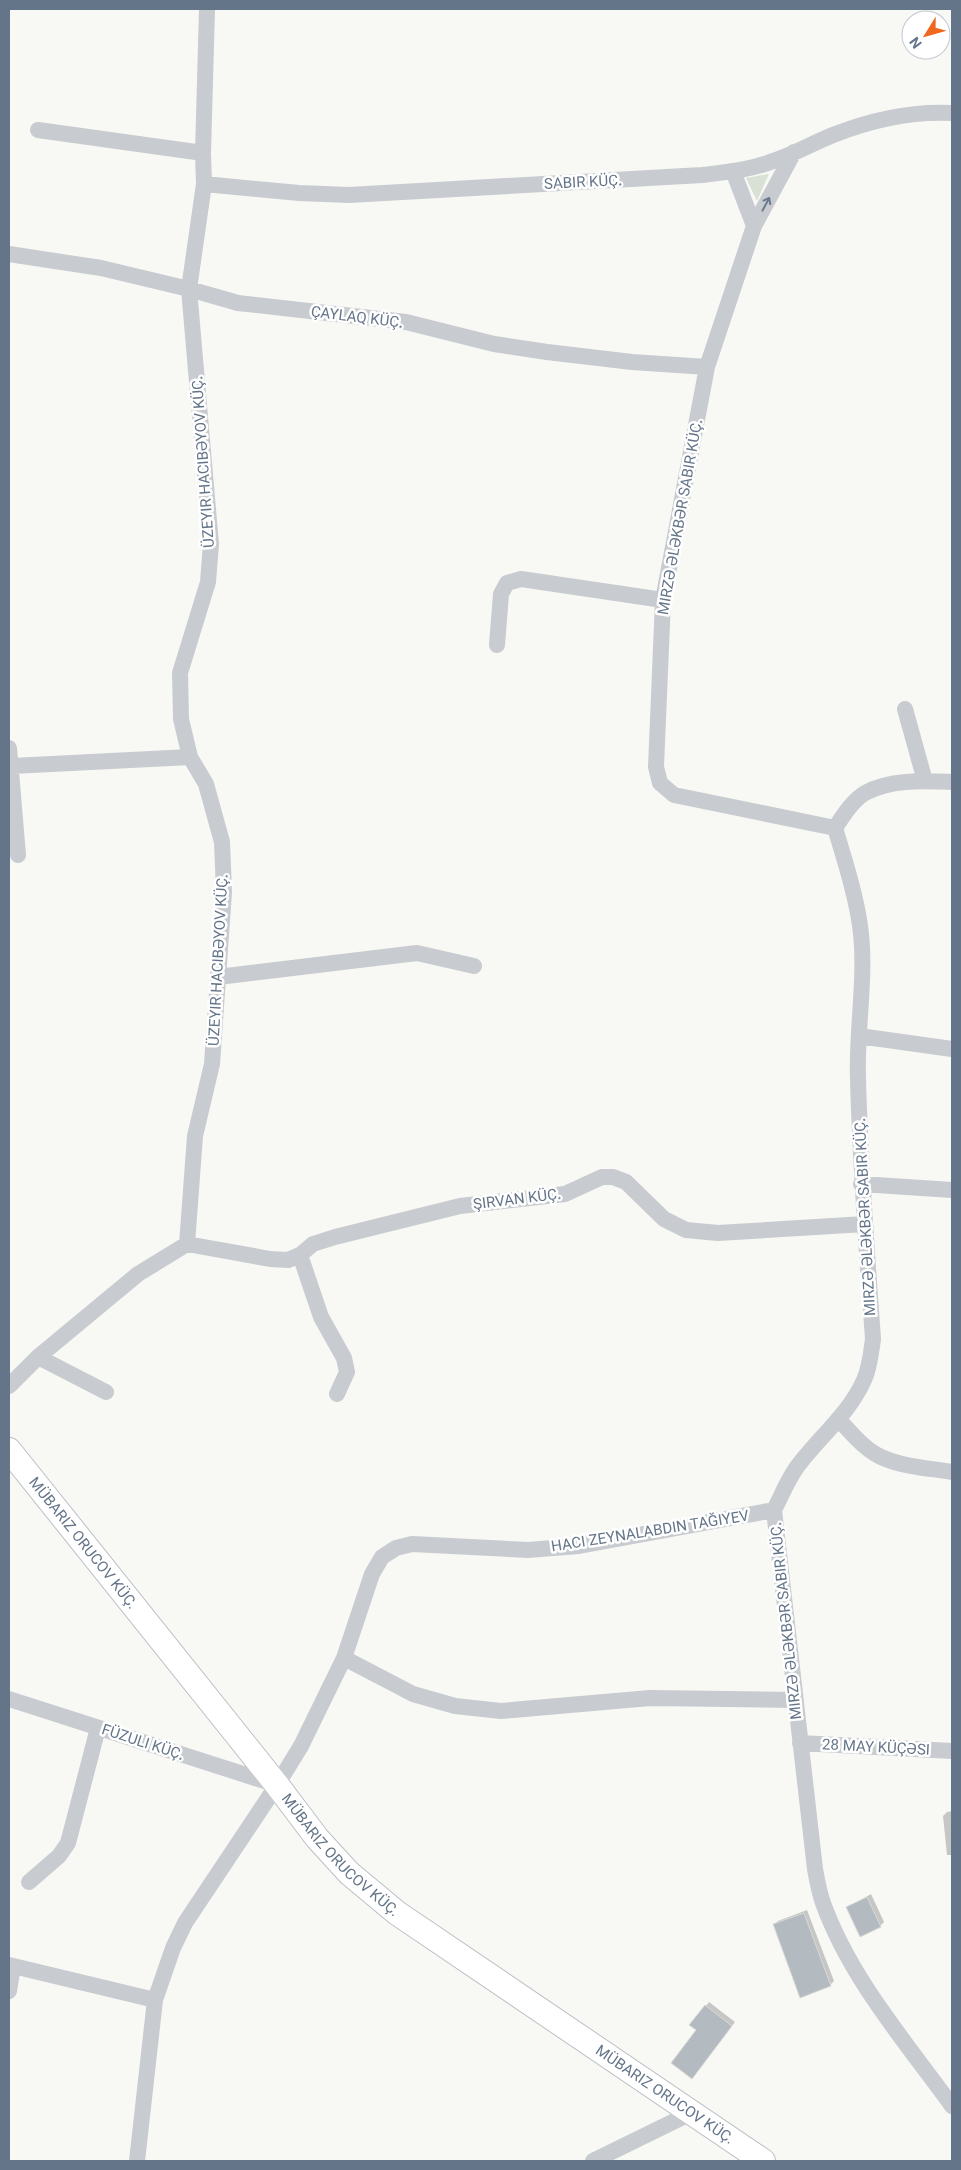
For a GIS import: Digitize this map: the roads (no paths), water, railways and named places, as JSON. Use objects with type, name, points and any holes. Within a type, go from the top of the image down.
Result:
[{"type":"street","points":[[9,1386],[38,1357],[138,1274],[187,1244],[195,1136],[212,1064],[224,892],[222,842],[206,784],[190,757],[181,719],[180,673],[208,582],[211,544],[189,289],[204,184],[203,153],[207,9]]},
{"type":"street","name":"SABIR KÜÇ.","points":[[204,184],[299,193],[349,195],[682,176],[733,171],[773,161],[832,135],[898,116],[934,112],[952,113]]},
{"type":"street","points":[[38,130],[203,153]]},
{"type":"street","name":"MIRZƏ ƏLƏKBƏR SABIR KÜÇ.","points":[[794,152],[754,226],[707,368],[663,600],[656,767],[660,783],[674,795],[835,828],[851,882],[859,920],[861,969],[858,1075],[861,1184],[873,1339],[870,1364],[864,1381],[838,1419],[798,1464],[774,1510],[814,1869],[822,1902],[838,1939],[858,1976],[952,2106]]},
{"type":"street","points":[[733,171],[754,226]]},
{"type":"street","name":"ÇAYLAQ KÜÇ.","points":[[9,254],[101,268],[238,303],[406,322],[494,344],[632,362],[707,368]]},
{"type":"street","points":[[497,645],[501,594],[507,583],[521,579],[663,600]]},
{"type":"street","points":[[905,710],[925,781]]},
{"type":"street","points":[[9,748],[18,855]]},
{"type":"street","points":[[12,766],[190,757]]},
{"type":"street","points":[[835,828],[849,807],[864,794],[887,785],[925,781],[952,782]]},
{"type":"street","points":[[218,977],[417,953],[474,966]]},
{"type":"street","points":[[859,1036],[952,1049]]},
{"type":"street","name":"ŞIRVAN KÜÇ.","points":[[187,1244],[270,1259],[288,1260],[300,1255],[313,1244],[335,1237],[460,1206],[564,1194],[602,1177],[613,1177],[626,1182],[664,1219],[686,1230],[718,1233],[865,1224]]},
{"type":"street","points":[[861,1184],[952,1190]]},
{"type":"street","points":[[300,1255],[321,1317],[344,1358],[347,1372],[337,1394]]},
{"type":"street","points":[[38,1357],[106,1392]]},
{"type":"street","points":[[838,1419],[864,1445],[879,1456],[902,1464],[952,1472]]},
{"type":"street","name":"MÜBARIZ ORUCOV KÜÇ.","points":[[9,1450],[277,1785],[317,1838],[349,1873],[397,1913],[763,2161]]},
{"type":"street","points":[[137,2161],[155,2000],[173,1948],[185,1923],[301,1746],[344,1658],[372,1574],[382,1557],[396,1548],[412,1544],[528,1550],[579,1546],[774,1510]]},
{"type":"street","points":[[344,1658],[413,1694],[455,1706],[500,1711],[650,1698],[795,1700]]},
{"type":"street","name":"FÜZULI KÜÇ.","points":[[9,1699],[277,1785]]},
{"type":"street","points":[[29,1882],[59,1856],[68,1843],[98,1728]]},
{"type":"street","name":"28 MAY KÜÇƏSI","points":[[800,1743],[952,1751]]},
{"type":"street","points":[[9,1991],[11,1966],[155,2000]]},
{"type":"street","points":[[594,2161],[690,2112]]}]
